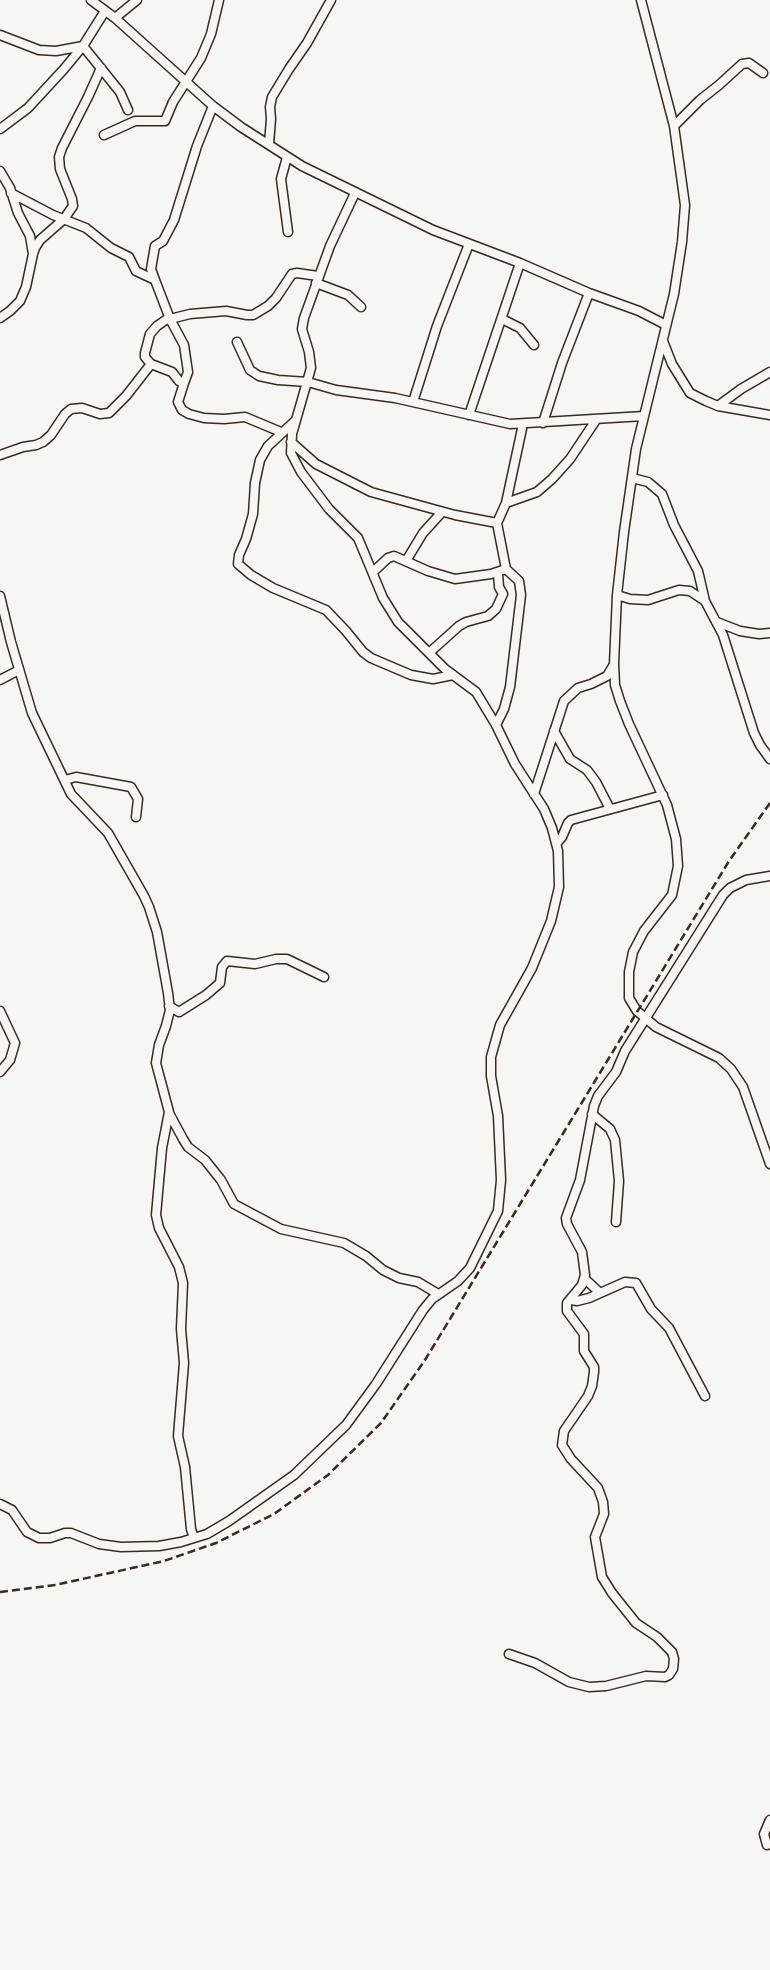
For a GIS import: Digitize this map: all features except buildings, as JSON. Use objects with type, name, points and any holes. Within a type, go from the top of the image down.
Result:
[{"type":"street","points":[[91,0],[106,11],[213,106],[287,157],[355,193],[424,226],[520,263],[589,294],[639,311],[666,325]]},
{"type":"street","points":[[114,18],[137,0]]},
{"type":"street","points":[[104,135],[135,121],[165,121],[173,102],[198,65],[211,34],[219,0]]},
{"type":"street","points":[[269,144],[272,97],[288,69],[307,43],[330,0]]},
{"type":"street","points":[[641,0],[674,126],[685,206],[680,262],[644,416],[632,478],[617,596],[614,664],[615,685],[622,706],[663,795],[676,839],[678,866],[676,884],[672,895],[638,941],[633,952],[628,972],[629,998],[637,1012],[645,1019],[664,1032],[719,1058],[731,1069],[743,1087],[770,1164]]},
{"type":"street","points":[[0,130],[34,102],[83,46],[106,11]]},
{"type":"street","points":[[0,35],[39,50],[56,51],[83,46]]},
{"type":"street","points":[[83,46],[120,92],[128,110]]},
{"type":"street","points":[[674,126],[700,100],[742,64],[749,63],[763,72]]},
{"type":"street","points":[[0,318],[20,301],[26,287],[33,254],[40,240],[64,219],[73,204],[60,169],[59,157],[101,68]]},
{"type":"street","points":[[213,106],[174,220],[164,239],[155,246],[151,269],[160,287],[163,303],[186,350],[188,372],[178,402],[180,408],[188,414],[220,420],[245,417],[282,432]]},
{"type":"street","points":[[287,157],[281,179],[288,232]]},
{"type":"street","points":[[0,171],[30,236],[33,254]]},
{"type":"street","points":[[11,193],[53,215],[86,228],[111,248],[129,257],[136,271],[155,280]]},
{"type":"street","points":[[0,1504],[12,1510],[27,1532],[39,1538],[50,1538],[71,1533],[108,1546],[131,1548],[159,1546],[194,1538],[229,1521],[276,1489],[309,1462],[346,1425],[376,1384],[422,1310],[438,1294],[458,1281],[470,1268],[498,1211],[501,1180],[498,1116],[491,1076],[491,1056],[503,1020],[532,968],[551,921],[559,887],[556,843],[544,809],[515,764],[496,725],[476,692],[453,675],[398,622],[383,598],[358,538],[334,515],[301,472],[292,453],[291,442],[295,421],[308,382],[311,361],[302,329],[306,308],[355,193]]},
{"type":"street","points":[[413,402],[437,326],[469,244]]},
{"type":"street","points":[[469,416],[520,263]]},
{"type":"street","points":[[184,383],[179,381],[172,372],[151,364],[145,357],[147,339],[157,326],[170,318],[226,311],[247,316],[259,312],[276,298],[292,274],[302,273],[348,296],[361,307]]},
{"type":"street","points":[[543,423],[562,363],[589,294]]},
{"type":"street","points":[[502,319],[520,328],[534,345]]},
{"type":"street","points":[[663,341],[672,364],[690,393],[718,406],[770,415]]},
{"type":"street","points":[[238,342],[250,370],[256,375],[278,380],[308,382],[327,388],[413,402],[510,424],[644,416]]},
{"type":"street","points":[[0,455],[43,442],[51,435],[65,414],[71,409],[82,408],[104,415],[109,413],[126,396],[151,364]]},
{"type":"street","points":[[718,406],[741,388],[770,372]]},
{"type":"street","points":[[506,503],[537,492],[552,479],[570,459],[596,420]]},
{"type":"street","points":[[295,421],[268,446],[260,460],[255,483],[252,519],[239,555],[238,564],[251,575],[273,588],[326,610],[363,652],[371,658],[411,675],[433,679],[453,675]]},
{"type":"street","points":[[496,725],[509,693],[521,608],[521,584],[506,569],[496,523],[506,503],[523,424]]},
{"type":"street","points":[[291,442],[316,464],[358,487],[442,512],[496,523]]},
{"type":"street","points":[[632,478],[648,482],[662,494],[674,525],[698,571],[705,601],[717,622],[754,734],[770,759]]},
{"type":"street","points":[[406,561],[422,533],[442,512]]},
{"type":"street","points":[[373,572],[388,558],[394,556],[428,571],[455,579],[498,573],[506,569]]},
{"type":"street","points":[[430,652],[459,626],[488,616],[496,610],[503,594],[499,587],[498,573]]},
{"type":"street","points":[[617,596],[648,600],[679,590],[690,591],[705,601]]},
{"type":"street","points":[[0,596],[32,713],[64,780],[75,799],[108,833],[149,907],[157,932],[170,1006],[169,1017],[159,1045],[156,1063],[169,1112],[188,1147],[205,1160],[221,1180],[234,1204],[281,1229],[344,1243],[366,1256],[383,1270],[399,1278],[418,1282],[438,1294]]},
{"type":"street","points":[[717,622],[740,631],[759,634],[770,633]]},
{"type":"street","points":[[534,794],[564,701],[573,691],[607,676],[614,664]]},
{"type":"street","points":[[0,680],[19,670]]},
{"type":"street","points":[[554,731],[570,758],[587,770],[596,782],[610,809]]},
{"type":"street","points":[[64,780],[76,778],[122,784],[131,787],[138,799],[136,817]]},
{"type":"street","points":[[556,843],[571,820],[663,795]]},
{"type":"street","points":[[509,1654],[535,1663],[569,1682],[589,1687],[606,1686],[646,1676],[665,1677],[671,1672],[674,1662],[672,1652],[657,1637],[636,1623],[602,1577],[595,1537],[604,1514],[603,1502],[598,1488],[566,1453],[562,1445],[564,1431],[588,1396],[594,1372],[594,1367],[584,1351],[584,1334],[567,1311],[567,1303],[584,1279],[585,1270],[582,1252],[567,1224],[566,1218],[580,1180],[592,1114],[598,1096],[613,1078],[625,1051],[726,891],[746,880],[770,876]]},
{"type":"street","points":[[170,1006],[180,1012],[220,984],[222,967],[227,961],[255,964],[287,958],[324,977]]},
{"type":"street","points":[[0,1011],[15,1042],[15,1049],[10,1060],[0,1072]]},
{"type":"street","points":[[169,1112],[163,1137],[156,1215],[159,1228],[179,1267],[183,1282],[180,1329],[184,1363],[178,1436],[185,1467],[191,1529],[194,1538]]},
{"type":"street","points":[[592,1114],[610,1129],[615,1140],[619,1181],[616,1222]]},
{"type":"street","points":[[584,1279],[600,1293]]},
{"type":"street","points":[[570,1300],[583,1300],[625,1282],[636,1283],[651,1309],[669,1328],[705,1396]]},
{"type":"street","points":[[767,1845],[764,1830],[770,1820]]},
{"type":"railway","points":[[0,1592],[55,1585],[164,1561],[216,1543],[274,1514],[328,1475],[381,1423],[425,1360],[729,861],[770,803]]}]
